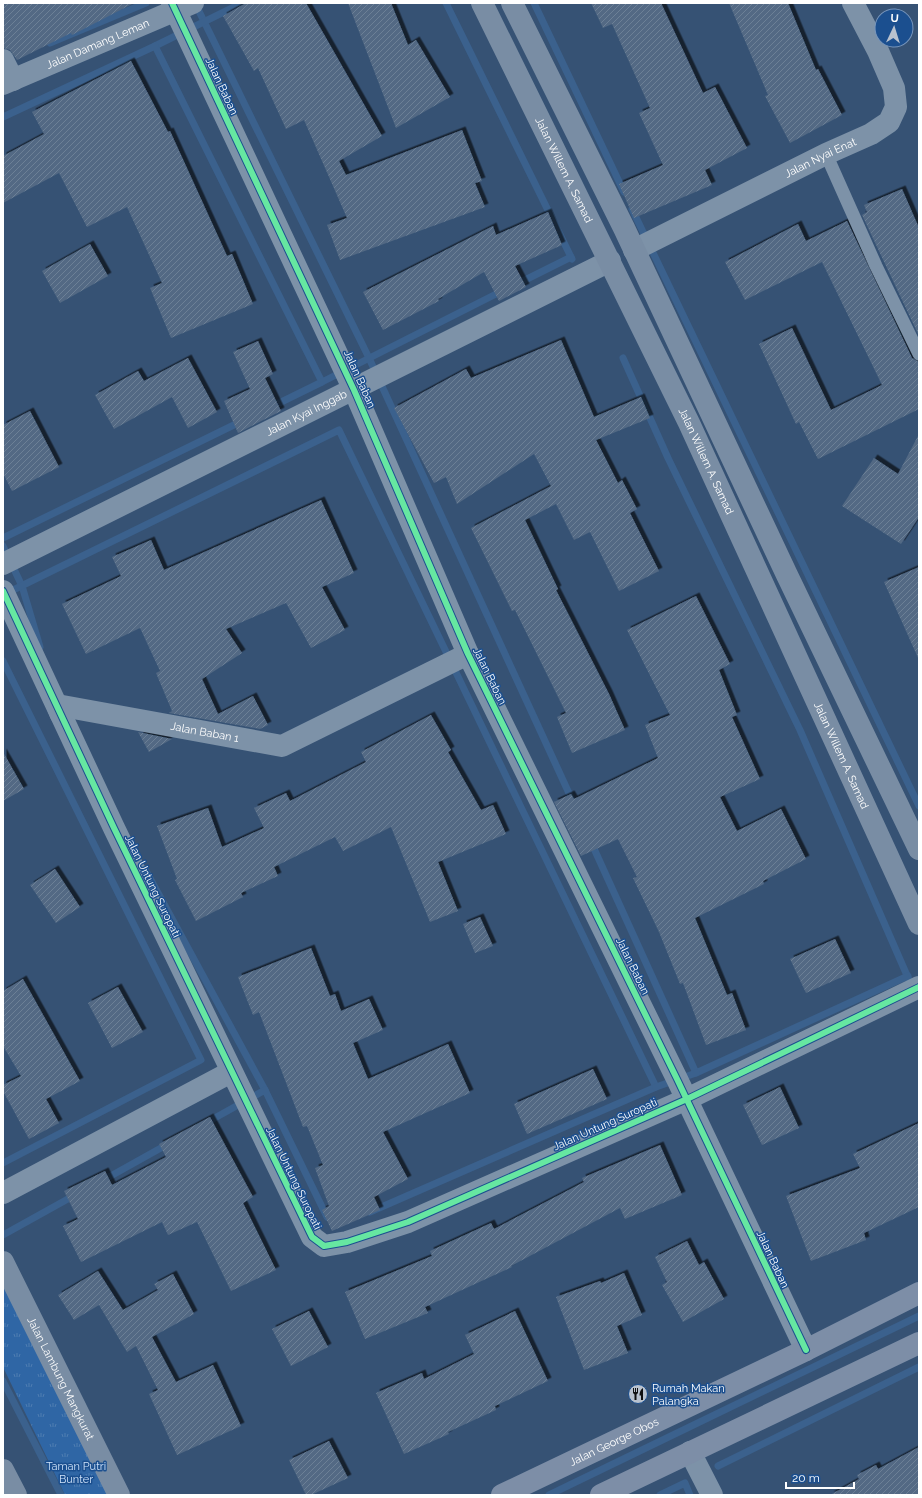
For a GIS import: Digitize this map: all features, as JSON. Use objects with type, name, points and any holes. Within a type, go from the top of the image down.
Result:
[{"type":"main road","name":"Jalan Willem A. Samad","points":[[482,3],[689,423],[796,660],[919,924]]},
{"type":"main road","points":[[512,3],[634,250],[822,649],[919,849]]},
{"type":"main road","points":[[796,660],[822,649]]},
{"type":"main road","name":"Jalan Lambung Mangkurat","points":[[3,1262],[119,1495]]},
{"type":"main road","name":"Jalan George Obos","points":[[502,1495],[806,1350],[919,1293]]},
{"type":"main road","points":[[601,1495],[919,1343]]},
{"type":"main road","points":[[3,1470],[16,1495]]},
{"type":"street","name":"Jalan Nyai Enat","points":[[634,250],[826,154],[872,134],[889,122],[896,107],[894,88],[878,51],[853,3]]},
{"type":"street","name":"Jalan Damang Leman","points":[[8,82],[180,6]]},
{"type":"street","name":"Jalan Baban","points":[[180,6],[354,390],[468,654],[686,1099],[806,1350]]},
{"type":"street","points":[[3,60],[8,82]]},
{"type":"street","name":"Jalan Kyai Inggab","points":[[3,564],[610,261]]},
{"type":"street","points":[[3,591],[57,705]]},
{"type":"street","name":"Jalan Baban 1","points":[[57,705],[282,746],[468,654]]},
{"type":"street","name":"Jalan Untung Suropati","points":[[57,705],[114,828],[312,1237],[324,1246],[347,1242],[408,1222],[686,1099],[919,987]]},
{"type":"street","points":[[3,1193],[231,1072]]},
{"type":"street","points":[[690,1452],[712,1495]]},
{"type":"lane","points":[[826,154],[876,266],[919,354]]},
{"type":"green space","name":"Taman Putri Bunter","points":[[3,1277],[109,1495],[65,1495],[3,1367]]},
{"type":"building","points":[[3,3],[134,3],[72,35],[71,33],[17,60],[10,50],[3,48]]},
{"type":"building","points":[[246,3],[306,3],[382,136],[339,161],[346,175],[462,130],[482,181],[475,183],[485,207],[340,260],[327,225],[347,218],[304,120],[286,129],[258,68],[254,71],[223,16]]},
{"type":"building","points":[[348,3],[391,3],[408,45],[416,40],[450,97],[396,128]]},
{"type":"building","points":[[591,3],[661,3],[703,93],[715,87],[747,148],[705,170],[712,185],[634,218],[619,184],[663,165],[639,113],[650,108],[612,24],[603,28]]},
{"type":"building","points":[[729,3],[788,3],[816,70],[818,69],[842,115],[790,143],[765,96],[768,95]]},
{"type":"building","points":[[131,61],[168,132],[170,131],[227,256],[232,254],[253,304],[171,338],[150,288],[162,283],[127,207],[87,227],[59,173],[3,203],[3,156],[44,134],[32,112]]},
{"type":"building","points":[[902,189],[919,228],[919,336],[862,215],[867,212],[864,205]]},
{"type":"building","points":[[548,212],[562,245],[515,266],[526,287],[499,301],[484,272],[438,299],[439,301],[383,330],[363,292],[493,226],[496,235]]},
{"type":"building","points":[[847,221],[912,358],[919,362],[919,409],[818,459],[799,422],[796,424],[759,344],[792,328],[831,410],[882,385],[822,262],[745,300],[725,262],[798,224],[806,241]]},
{"type":"building","points":[[90,244],[108,276],[60,303],[42,271]]},
{"type":"building","points":[[561,340],[594,417],[641,397],[650,418],[596,440],[618,483],[622,480],[637,509],[630,513],[659,571],[619,591],[590,532],[574,540],[556,504],[525,520],[558,589],[556,590],[609,694],[625,730],[572,753],[557,717],[566,713],[515,610],[512,611],[471,528],[551,486],[534,454],[457,504],[446,477],[434,483],[394,408],[466,369],[471,378]]},
{"type":"building","points":[[258,341],[273,374],[265,378],[281,411],[238,433],[224,401],[250,389],[233,352]]},
{"type":"building","points":[[188,358],[217,412],[188,428],[172,397],[114,429],[95,395],[138,371],[144,381]]},
{"type":"building","points":[[30,411],[59,467],[12,491],[3,473],[3,425]]},
{"type":"building","points":[[919,434],[919,517],[901,544],[842,506],[874,458],[898,474]]},
{"type":"building","points":[[321,500],[354,573],[322,587],[345,630],[311,648],[286,603],[226,629],[242,653],[202,679],[218,714],[253,696],[268,725],[260,729],[169,713],[172,711],[156,673],[160,671],[140,628],[86,654],[62,604],[121,576],[112,557],[151,540],[164,570]]},
{"type":"building","points":[[919,567],[919,660],[884,582]]},
{"type":"building","points":[[696,596],[730,664],[719,670],[737,715],[732,717],[760,779],[720,797],[737,831],[781,809],[806,859],[763,881],[764,884],[695,918],[727,995],[732,993],[746,1030],[706,1045],[683,983],[680,984],[659,932],[633,878],[637,877],[618,839],[581,856],[554,802],[571,794],[574,799],[658,758],[645,725],[670,715],[627,630]]},
{"type":"building","points":[[431,715],[451,750],[448,752],[481,810],[493,805],[506,834],[438,862],[458,911],[430,922],[391,827],[343,851],[335,837],[274,867],[278,876],[241,893],[243,897],[196,921],[175,880],[177,879],[157,826],[208,808],[222,847],[264,828],[254,808],[286,793],[290,801],[366,762],[361,752]]},
{"type":"building","points":[[138,732],[172,739],[149,752]]},
{"type":"building","points":[[3,752],[24,789],[3,801]]},
{"type":"building","points":[[55,869],[80,907],[56,923],[30,885]]},
{"type":"building","points":[[480,917],[493,946],[475,953],[463,924]]},
{"type":"building","points":[[835,939],[851,973],[806,993],[790,959]]},
{"type":"building","points":[[311,948],[330,996],[335,994],[341,1011],[369,999],[383,1030],[353,1043],[368,1079],[448,1044],[470,1093],[383,1132],[408,1179],[374,1197],[380,1210],[332,1231],[322,1210],[329,1206],[315,1168],[323,1165],[307,1126],[303,1127],[259,1012],[253,1015],[238,977]]},
{"type":"building","points":[[23,979],[80,1081],[46,1099],[59,1123],[29,1139],[3,1091],[3,1085],[21,1076],[3,1046],[3,991]]},
{"type":"building","points":[[118,987],[143,1032],[112,1048],[88,1003]]},
{"type":"building","points":[[593,1069],[607,1099],[527,1134],[514,1104]]},
{"type":"building","points":[[780,1087],[799,1128],[762,1145],[743,1105]]},
{"type":"building","points":[[210,1117],[253,1197],[243,1203],[276,1270],[231,1291],[197,1222],[168,1235],[162,1222],[81,1262],[63,1226],[78,1219],[64,1191],[105,1171],[112,1185],[166,1157],[159,1144]]},
{"type":"building","points":[[919,1123],[919,1207],[864,1233],[866,1240],[811,1261],[786,1196],[860,1168],[853,1154]]},
{"type":"building","points":[[660,1145],[682,1195],[625,1219],[620,1208],[511,1266],[512,1267],[425,1307],[428,1313],[365,1339],[345,1292],[432,1256],[430,1251],[491,1223],[494,1229],[584,1182],[582,1178]]},
{"type":"building","points":[[687,1241],[699,1265],[704,1262],[724,1299],[683,1322],[662,1285],[667,1282],[655,1257]]},
{"type":"building","points":[[98,1271],[123,1310],[158,1290],[154,1284],[173,1274],[194,1314],[152,1337],[176,1382],[213,1365],[241,1426],[177,1455],[149,1394],[158,1390],[136,1346],[127,1352],[99,1305],[74,1320],[58,1295]]},
{"type":"building","points":[[624,1273],[642,1315],[617,1326],[628,1353],[584,1370],[556,1297],[600,1281],[601,1283]]},
{"type":"building","points":[[309,1311],[328,1347],[291,1366],[272,1329]]},
{"type":"building","points":[[515,1311],[548,1381],[495,1406],[496,1410],[448,1432],[449,1434],[404,1454],[376,1393],[422,1373],[424,1379],[474,1354],[465,1335]]},
{"type":"building","points":[[329,1441],[348,1478],[311,1495],[306,1495],[289,1460]]},
{"type":"building","points":[[919,1447],[919,1495],[830,1495],[859,1479],[857,1475],[876,1465],[878,1469]]},
{"type":"waterway","points":[[50,43],[146,3]]},
{"type":"waterway","points":[[195,3],[369,358],[573,802]]},
{"type":"waterway","points":[[155,46],[242,3]]},
{"type":"waterway","points":[[446,3],[572,259]]},
{"type":"waterway","points":[[534,3],[624,192]]},
{"type":"waterway","points":[[3,117],[155,46],[322,382],[269,408]]},
{"type":"waterway","points":[[632,209],[919,806]]},
{"type":"waterway","points":[[515,285],[571,257]]},
{"type":"waterway","points":[[322,382],[504,290]]},
{"type":"waterway","points":[[623,358],[668,458],[800,730],[909,980]]},
{"type":"waterway","points":[[3,538],[242,421]]},
{"type":"waterway","points":[[7,593],[339,430],[656,1087],[370,1212]]},
{"type":"waterway","points":[[3,546],[22,586],[40,647]]},
{"type":"waterway","points":[[3,661],[201,1060],[3,1163]]},
{"type":"waterway","points":[[591,842],[696,1073],[908,976]]},
{"type":"waterway","points":[[145,869],[265,1090]]},
{"type":"waterway","points":[[656,1087],[696,1073]]},
{"type":"waterway","points":[[204,1124],[265,1090],[327,1217]]},
{"type":"waterway","points":[[100,1182],[168,1144]]},
{"type":"waterway","points":[[3,1235],[75,1195]]},
{"type":"waterway","points":[[549,1495],[919,1316]]},
{"type":"waterway","points":[[718,1466],[919,1367]]},
{"type":"waterway","points":[[3,1381],[61,1495]]},
{"type":"waterway","points":[[660,1495],[685,1483],[690,1495]]},
{"type":"cycle path","points":[[172,3],[354,390],[468,654],[677,1079],[806,1350]]},
{"type":"cycle path","points":[[3,591],[114,828],[312,1237],[324,1246],[347,1242],[408,1222],[687,1099],[919,987]]},
{"type":"place","name":"Rumah Makan Palangka","points":[[638,1394]]}]
